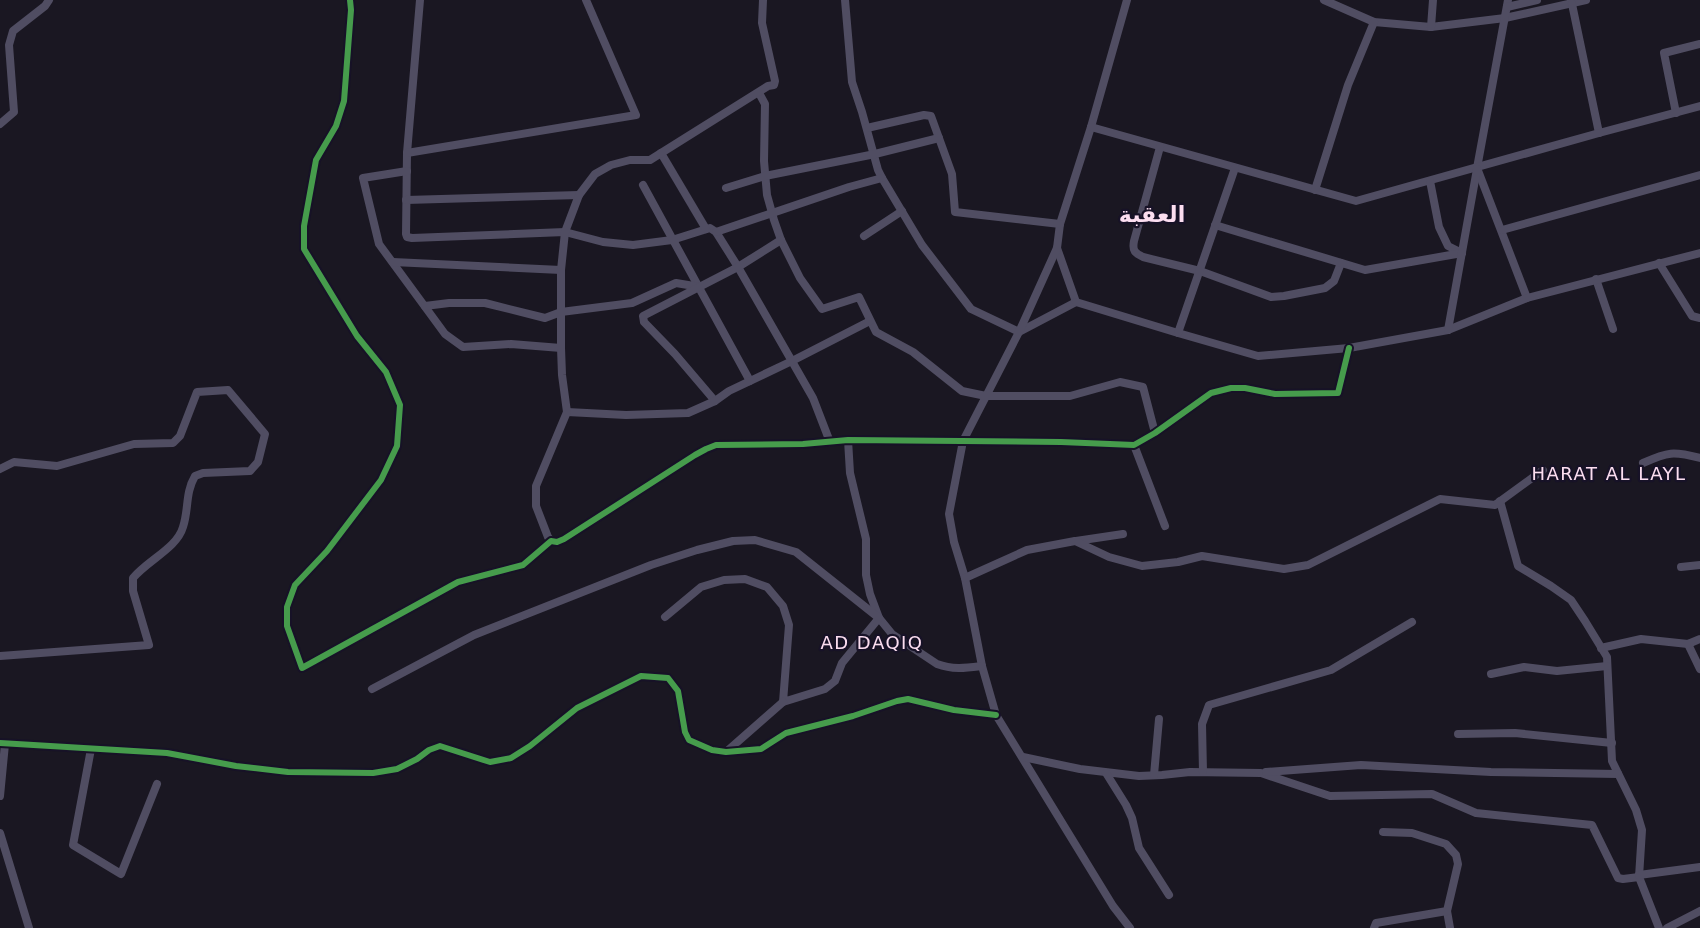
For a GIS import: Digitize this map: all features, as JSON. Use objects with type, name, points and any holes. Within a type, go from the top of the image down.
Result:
[{"type":"street","points":[[0,124],[14,112],[9,45],[13,31],[45,6],[49,0]]},
{"type":"street","points":[[350,0],[344,100],[336,126],[316,160],[304,226],[304,249],[357,336],[386,372],[400,405],[397,446],[381,480],[327,551],[295,585],[287,607],[287,626],[302,668],[458,582],[523,566],[551,541]]},
{"type":"street","points":[[420,0],[407,153],[407,237],[565,232],[603,242],[633,245],[672,240],[710,228],[716,232],[738,267],[813,398],[830,442]]},
{"type":"street","points":[[407,153],[636,115],[586,0]]},
{"type":"street","points":[[763,0],[762,23],[774,85],[768,86],[650,160],[630,160],[601,170],[595,174],[579,195],[565,232],[561,270],[562,375],[567,412],[536,486],[536,506],[551,541],[557,542],[564,539],[706,448],[716,445],[803,444],[848,440],[1134,445],[1155,433],[1211,393],[1231,388],[1245,388],[1275,394],[1338,393],[1349,348]]},
{"type":"street","points":[[845,0],[852,82],[882,178],[922,245],[971,309],[1019,332]]},
{"type":"street","points":[[1127,0],[1091,127],[1060,224],[1057,248],[1019,332],[963,441],[949,513],[954,542],[965,578],[982,666],[996,715],[1113,906],[1130,928]]},
{"type":"street","points":[[1324,0],[1374,22],[1431,27],[1505,18],[1586,0]]},
{"type":"street","points":[[1431,27],[1433,0]]},
{"type":"street","points":[[1448,330],[1508,4],[1537,0]]},
{"type":"street","points":[[1572,4],[1599,133]]},
{"type":"street","points":[[1315,190],[1348,85],[1374,22]]},
{"type":"street","points":[[1676,113],[1664,53],[1700,44]]},
{"type":"street","points":[[759,93],[765,104],[763,139],[765,176],[772,214],[781,240],[800,278],[822,309],[859,297],[876,332],[913,352],[962,391],[986,396],[1070,396],[1120,382],[1143,387],[1155,433]]},
{"type":"street","points":[[1091,127],[1356,201],[1700,106]]},
{"type":"street","points":[[867,128],[924,115],[931,117],[952,174],[956,212],[1060,224]]},
{"type":"street","points":[[726,188],[765,176],[939,138]]},
{"type":"street","points":[[1160,147],[1133,247],[1135,253],[1200,271],[1271,297],[1325,288],[1334,281],[1341,263]]},
{"type":"street","points":[[661,153],[706,229]]},
{"type":"street","points":[[1178,333],[1235,168]]},
{"type":"street","points":[[1477,168],[1527,298]]},
{"type":"street","points":[[407,171],[363,178],[379,244],[445,334],[464,347],[511,344],[561,348]]},
{"type":"street","points":[[1502,230],[1700,175]]},
{"type":"street","points":[[716,232],[882,178]]},
{"type":"street","points":[[1430,181],[1439,228],[1448,246],[1462,253]]},
{"type":"street","points":[[643,185],[750,381]]},
{"type":"street","points":[[406,200],[579,195]]},
{"type":"street","points":[[864,236],[902,211]]},
{"type":"street","points":[[1215,225],[1365,270],[1462,253]]},
{"type":"street","points":[[715,401],[644,322],[643,316],[738,267],[781,240]]},
{"type":"street","points":[[1057,248],[1076,302]]},
{"type":"street","points":[[1019,332],[1076,302],[1258,356],[1349,348],[1448,330],[1527,298],[1700,253]]},
{"type":"street","points":[[393,262],[561,270]]},
{"type":"street","points":[[1659,263],[1692,316],[1700,318]]},
{"type":"street","points":[[1596,279],[1612,329]]},
{"type":"street","points":[[425,306],[484,303],[544,318],[561,312],[632,303],[676,283],[700,287]]},
{"type":"street","points":[[567,412],[626,415],[688,413],[870,321]]},
{"type":"street","points":[[0,469],[14,462],[57,466],[134,444],[172,443],[180,436],[197,392],[228,390],[265,434],[258,462],[250,471],[203,473],[195,476],[189,486],[183,527],[174,544],[142,567],[133,578],[133,591],[149,645],[0,656]]},
{"type":"street","points":[[848,440],[850,473],[866,539],[866,575],[879,618]]},
{"type":"street","points":[[1134,445],[1165,526]]},
{"type":"street","points":[[1642,463],[1665,454],[1683,454],[1700,458]]},
{"type":"street","points":[[1075,541],[1109,557],[1142,567],[1202,556],[1284,569],[1308,565],[1440,499],[1495,505],[1543,470]]},
{"type":"street","points":[[1500,501],[1518,567],[1571,600],[1606,657],[1612,761],[1636,810],[1642,830],[1639,876],[1659,928]]},
{"type":"street","points":[[965,578],[1027,550],[1123,534]]},
{"type":"street","points":[[372,689],[474,634],[697,550],[733,541],[755,540],[796,552],[879,618],[892,634],[937,664],[963,669],[982,666]]},
{"type":"street","points":[[1681,567],[1700,565]]},
{"type":"street","points":[[665,617],[701,586],[724,580],[745,579],[767,587],[783,606],[789,625],[783,702]]},
{"type":"street","points":[[726,752],[783,702],[825,689],[835,681],[842,663],[879,618]]},
{"type":"street","points":[[1203,772],[1202,724],[1209,705],[1331,670],[1412,622]]},
{"type":"street","points":[[1601,648],[1641,639],[1688,644],[1700,639]]},
{"type":"street","points":[[1688,644],[1700,669]]},
{"type":"street","points":[[1491,674],[1524,667],[1557,671],[1607,666]]},
{"type":"street","points":[[0,796],[2,743],[167,753],[236,766],[288,772],[373,773],[397,769],[440,746],[490,762],[511,758],[578,708],[640,676],[668,678],[678,691],[685,732],[690,740],[712,750],[726,752],[761,750],[786,733],[908,699],[954,710],[996,715]]},
{"type":"street","points":[[1154,775],[1159,719]]},
{"type":"street","points":[[1458,734],[1515,733],[1612,743]]},
{"type":"street","points":[[91,749],[73,845],[121,874],[157,784]]},
{"type":"street","points":[[1023,757],[1106,773],[1138,776],[1203,772],[1261,772],[1361,765],[1491,772],[1618,774]]},
{"type":"street","points":[[1261,772],[1330,796],[1432,794],[1476,813],[1592,825],[1618,878],[1700,867]]},
{"type":"street","points":[[1106,773],[1132,818],[1139,848],[1169,895]]},
{"type":"street","points":[[1383,832],[1412,833],[1446,844],[1456,855],[1458,864],[1447,910],[1450,928]]},
{"type":"street","points":[[0,833],[29,928]]},
{"type":"street","points":[[1374,928],[1376,923],[1447,910]]},
{"type":"street","points":[[1667,928],[1700,911]]},
{"type":"cycle path","points":[[350,0],[344,101],[336,126],[316,160],[304,226],[304,249],[357,336],[386,372],[400,405],[397,446],[381,480],[327,551],[295,585],[287,607],[287,626],[302,668],[458,582],[523,565],[551,541],[557,542],[564,539],[695,455],[716,445],[803,444],[848,440],[1134,445],[1155,433],[1211,393],[1231,388],[1245,388],[1275,394],[1338,393],[1349,348]]},
{"type":"cycle path","points":[[0,743],[167,753],[236,766],[288,772],[373,773],[397,769],[440,746],[490,762],[511,758],[530,746],[577,708],[641,676],[668,678],[678,691],[685,732],[689,740],[712,750],[726,752],[761,749],[786,733],[908,699],[954,710],[996,715]]},
{"type":"district","name":"العقبة","points":[[1152,214]]},
{"type":"district","name":"HARAT AL LAYL","points":[[1609,473]]},
{"type":"district","name":"AD DAQIQ","points":[[872,642]]}]
